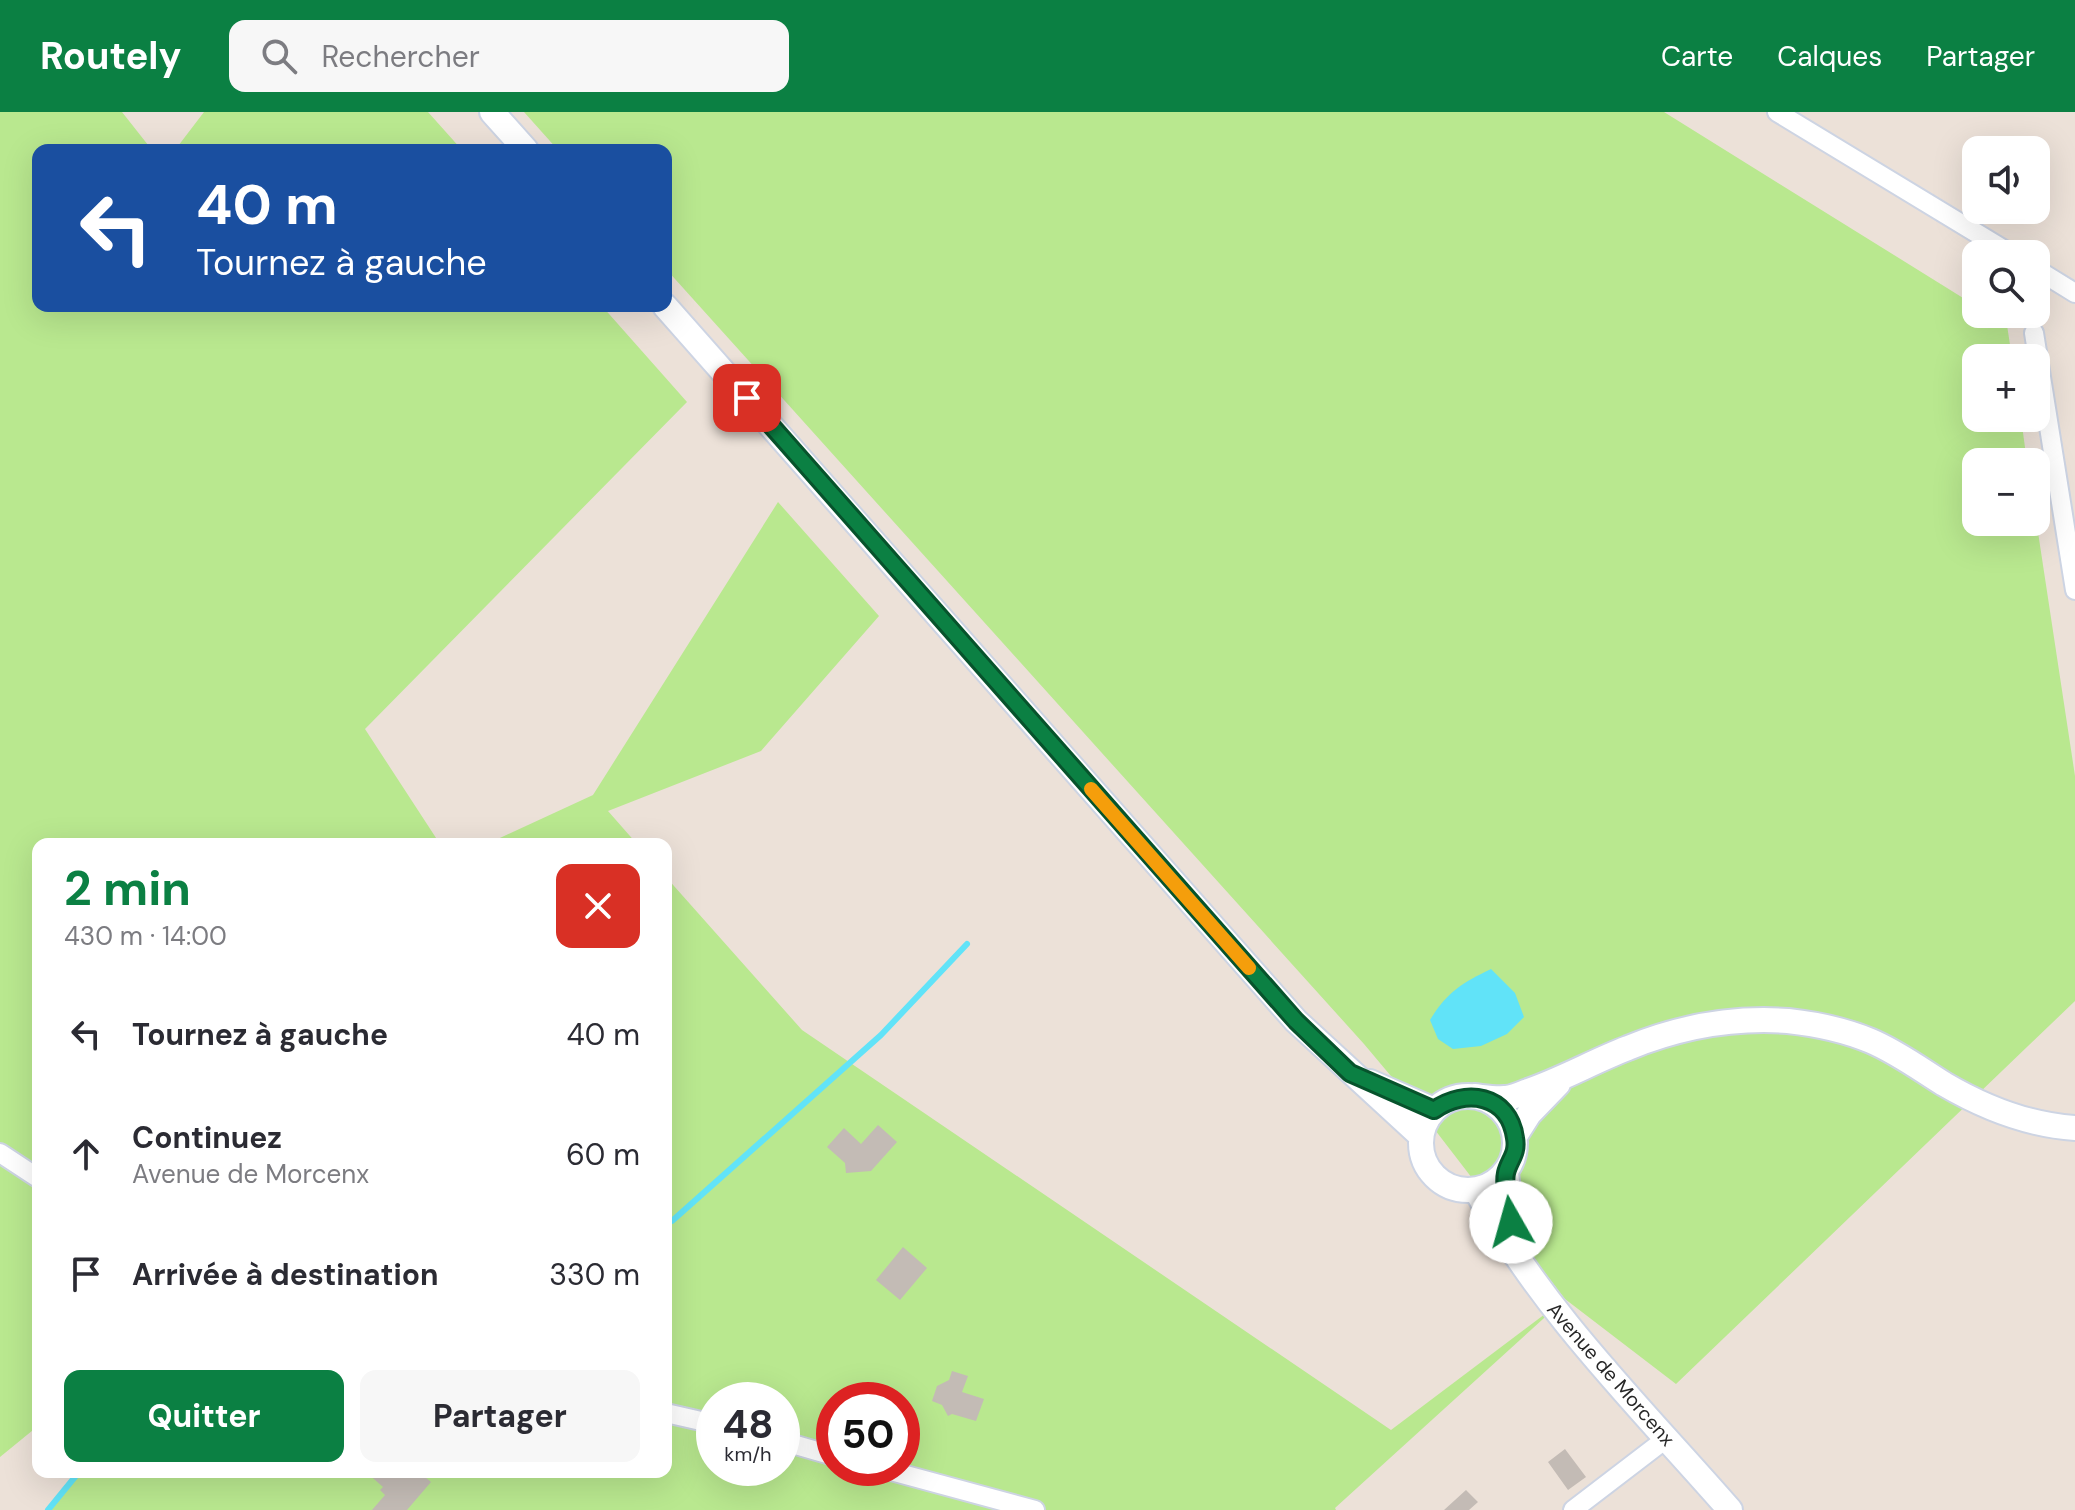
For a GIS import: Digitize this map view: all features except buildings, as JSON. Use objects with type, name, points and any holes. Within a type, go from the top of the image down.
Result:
[{"type":"main road","points":[[492,112],[521,144]]},
{"type":"main road","points":[[670,312],[1296,1021],[1421,1136]]},
{"type":"main road","points":[[1474,1096],[1501,1109],[1510,1122],[1515,1136],[1513,1161],[1506,1172],[1488,1187],[1461,1190],[1447,1186],[1435,1177],[1421,1151],[1421,1136],[1434,1110],[1460,1097],[1474,1096],[1507,1099],[1563,1079],[1597,1061],[1672,1032],[1708,1024],[1789,1021],[1840,1030],[1872,1041],[1991,1108],[2023,1121],[2075,1128]]},
{"type":"main road","points":[[1350,1073],[1434,1110]]},
{"type":"main road","points":[[1515,1136],[1529,1114],[1563,1079]]},
{"type":"main road","points":[[1506,1172],[1511,1222],[1520,1260]]},
{"type":"main road","name":"Avenue de Morcenx","points":[[1476,1190],[1500,1233],[1564,1323],[1730,1510]]},
{"type":"street","points":[[1777,112],[1988,240]]},
{"type":"street","points":[[2050,278],[2075,293]]},
{"type":"street","points":[[2034,333],[2075,590]]},
{"type":"street","points":[[0,1153],[32,1174]]},
{"type":"street","points":[[672,1414],[696,1420]]},
{"type":"street","points":[[1573,1510],[1667,1438]]},
{"type":"street","points":[[920,1479],[1035,1510]]},
{"type":"green space","points":[[0,112],[122,112],[147,144],[32,144],[32,312],[607,312],[687,402],[365,729],[436,838],[32,838],[32,1431],[0,1457]]},
{"type":"green space","points":[[204,112],[428,112],[457,144],[180,144]]},
{"type":"green space","points":[[524,112],[1664,112],[1962,297],[1962,328],[2007,328],[2010,344],[1962,344],[1962,432],[2023,432],[2025,448],[1962,448],[1962,536],[2039,536],[2075,776],[2075,1001],[1676,1384],[1565,1299],[1422,1113],[1364,1044],[672,276],[672,144],[553,144]]},
{"type":"green space","points":[[778,502],[879,616],[761,751],[608,811],[632,838],[500,838],[593,795]]},
{"type":"green space","points":[[672,884],[802,1030],[1391,1430],[1565,1299],[1336,1510],[48,1510],[72,1478],[672,1478]]},
{"type":"water","points":[[1491,969],[1515,993],[1524,1017],[1507,1034],[1481,1046],[1453,1049],[1438,1039],[1430,1020],[1456,989]]},
{"type":"waterway","points":[[672,1221],[881,1035],[967,944]]},
{"type":"waterway","points":[[48,1510],[74,1478]]},
{"type":"slow traffic","points":[[1091,789],[1249,968]]},
{"type":"route","points":[[747,398],[1296,1021],[1350,1073],[1434,1110],[1460,1097],[1474,1096],[1501,1109],[1515,1136],[1513,1161],[1506,1172],[1511,1222]]}]
